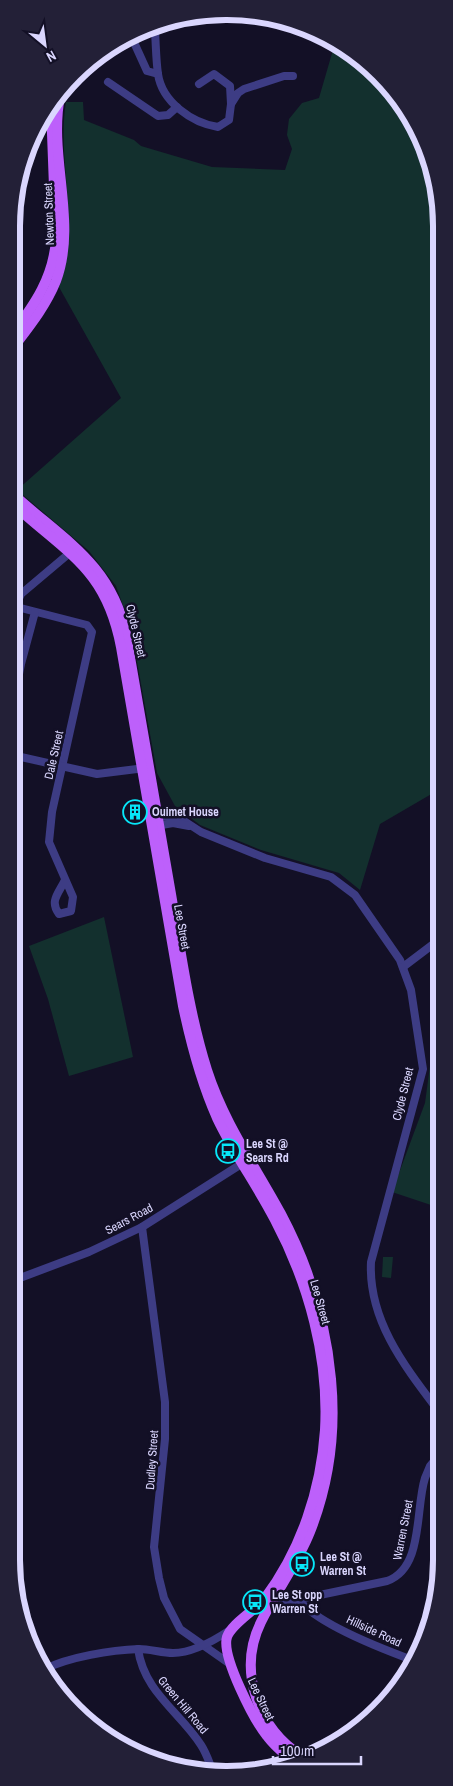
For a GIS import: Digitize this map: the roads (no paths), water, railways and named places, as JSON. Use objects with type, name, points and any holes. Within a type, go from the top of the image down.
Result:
[{"type":"main road","name":"Newton Street","points":[[20,338],[47,300],[56,280],[61,259],[63,233],[57,124],[59,107]]},
{"type":"main road","name":"Newton Street","points":[[20,323],[41,293],[54,256],[56,240],[50,119]]},
{"type":"main road","name":"Clyde Street","points":[[20,511],[103,576],[120,609],[154,821]]},
{"type":"main road","name":"Lee Street","points":[[154,821],[197,1036],[208,1073],[245,1162],[275,1220],[304,1286],[320,1355],[325,1415],[318,1478],[305,1525],[284,1569],[267,1596],[245,1618],[230,1629],[226,1645],[232,1668],[262,1730],[287,1757]]},
{"type":"main road","name":"Lee Street","points":[[245,1162],[282,1217],[304,1264],[323,1329],[332,1392],[331,1444],[322,1495],[302,1550],[271,1604],[256,1636],[251,1668],[255,1695],[266,1722],[280,1740],[298,1753]]},
{"type":"main road","points":[[245,1618],[253,1623],[256,1636]]},
{"type":"main road","points":[[232,1668],[244,1674],[251,1668]]},
{"type":"street","points":[[155,33],[158,74],[164,90],[176,107],[201,124],[218,127],[229,120],[231,104],[230,86],[214,74],[199,84]]},
{"type":"street","points":[[134,42],[148,71],[158,74]]},
{"type":"street","points":[[231,104],[238,93],[244,90],[277,78],[293,76]]},
{"type":"street","points":[[108,82],[158,116],[168,115],[176,107]]},
{"type":"street","points":[[20,596],[72,550]]},
{"type":"street","points":[[20,608],[35,612],[20,669]]},
{"type":"street","name":"Dale Street","points":[[35,612],[88,625],[92,632],[49,834],[49,842],[65,880]]},
{"type":"street","points":[[20,757],[63,768],[104,774],[145,768]]},
{"type":"street","name":"Clyde Street","points":[[154,821],[189,826],[265,858],[331,877],[348,888],[356,896],[403,967],[408,978],[418,1025],[423,1076],[373,1254],[370,1282],[373,1303],[381,1322],[409,1370],[433,1403]]},
{"type":"street","points":[[403,967],[433,944]]},
{"type":"street","name":"Sears Road","points":[[20,1278],[89,1252],[142,1227],[245,1162]]},
{"type":"street","name":"Dudley Street","points":[[142,1227],[146,1243],[165,1402],[165,1439],[154,1547],[164,1598],[174,1622],[187,1636],[232,1668]]},
{"type":"street","name":"Warren Street","points":[[245,1618],[271,1604],[300,1601],[342,1589],[387,1581],[403,1572],[412,1551],[424,1480],[433,1462]]},
{"type":"street","name":"Hillside Road","points":[[300,1601],[323,1618],[356,1637],[408,1658]]},
{"type":"street","points":[[51,1667],[69,1661],[138,1649],[174,1653],[201,1645],[230,1629]]},
{"type":"street","name":"Green Hill Road","points":[[138,1649],[141,1666],[152,1688],[201,1744],[210,1766]]},
{"type":"place","name":"Ouimet House","points":[[135,812]]},
{"type":"place","name":"Lee St @ Sears Rd","points":[[228,1151]]},
{"type":"place","name":"Lee St @ Warren St","points":[[302,1564]]},
{"type":"place","name":"Lee St opp Warren St","points":[[255,1602]]}]
